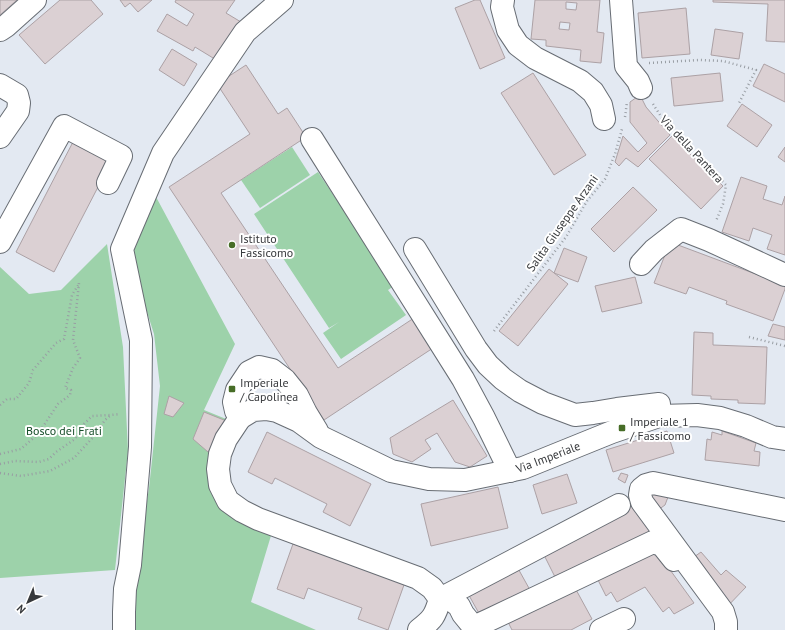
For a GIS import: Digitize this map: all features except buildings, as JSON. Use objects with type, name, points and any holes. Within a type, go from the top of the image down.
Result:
[{"type":"street","points":[[0,30],[35,0]]},
{"type":"street","points":[[124,630],[125,589],[130,565],[140,447],[141,340],[122,250],[163,153],[245,32],[282,0]]},
{"type":"street","points":[[503,0],[502,7],[508,30],[518,46],[535,58],[580,81],[593,92],[614,122]]},
{"type":"street","points":[[621,0],[626,65],[638,81],[641,88]]},
{"type":"street","points":[[0,85],[16,95],[19,103],[18,111],[0,137]]},
{"type":"street","points":[[0,242],[64,126],[121,156],[108,183]]},
{"type":"street","points":[[312,139],[464,380],[510,471]]},
{"type":"street","points":[[641,264],[654,250],[681,229],[709,240],[785,275]]},
{"type":"street","points":[[416,249],[476,349],[488,365],[503,379],[520,391],[543,403],[575,415],[618,408],[659,404],[659,416]]},
{"type":"street","points":[[321,437],[297,395],[285,380],[272,370],[259,367],[249,372],[237,390],[234,402],[236,411],[240,418],[226,439],[220,454],[218,469],[220,484],[228,501],[242,511],[258,519],[418,578],[432,588],[440,599],[451,600],[459,606],[463,614],[472,625],[478,625],[524,604],[653,542],[662,545],[676,564],[684,560]]},
{"type":"street","name":"Via Imperiale","points":[[240,418],[253,410],[266,409],[277,411],[299,421],[321,437],[392,471],[429,479],[465,480],[523,468],[612,432],[659,416],[697,415],[720,418],[746,426],[772,437],[785,439]]},
{"type":"street","points":[[726,630],[726,622],[723,612],[642,502],[640,495],[641,489],[646,485],[653,483],[785,510]]},
{"type":"street","points":[[419,630],[429,622],[436,613],[440,599],[619,505]]},
{"type":"street","points":[[601,630],[624,619]]},
{"type":"path","points":[[625,117],[627,103],[626,65],[700,60],[723,61],[756,70],[739,102]]},
{"type":"path","name":"Via della Pantera","points":[[641,88],[662,118],[726,185],[724,204],[709,240]]},
{"type":"path","name":"Salita Giuseppe Arzani","points":[[494,331],[566,237],[587,200],[605,179],[615,154],[614,122]]},
{"type":"path","points":[[0,405],[7,399],[16,399],[29,383],[33,370],[56,343],[64,339],[72,295],[79,283],[74,340],[80,358],[73,368],[65,388],[71,390],[70,395],[58,404],[38,434],[21,450],[0,454]]},
{"type":"path","points":[[749,337],[785,346]]},
{"type":"path","points":[[0,464],[15,461],[39,462],[49,459],[56,452],[75,439],[84,424],[92,416],[127,412]]},
{"type":"path","points":[[0,473],[22,476],[50,471],[74,458],[96,434],[105,420],[111,415]]},
{"type":"green space","points":[[292,147],[310,175],[260,208],[241,180]]},
{"type":"green space","points":[[318,172],[394,286],[388,290],[406,315],[341,359],[323,333],[339,322],[329,328],[254,214]]},
{"type":"green space","points":[[155,195],[235,344],[204,410],[231,421],[208,455],[209,479],[273,529],[251,602],[316,630],[133,630],[134,587],[149,488],[160,386],[154,334],[128,252]]},
{"type":"green space","name":"Bosco dei Frati","points":[[107,244],[123,347],[128,451],[115,570],[0,578],[0,267],[29,294],[61,290]]},
{"type":"place","name":"Istituto Fassicomo","points":[[232,245]]},
{"type":"place","name":"Imperiale / Capolinea","points":[[232,389]]},
{"type":"place","name":"Imperiale 1 / Fassicomo","points":[[622,428]]}]
